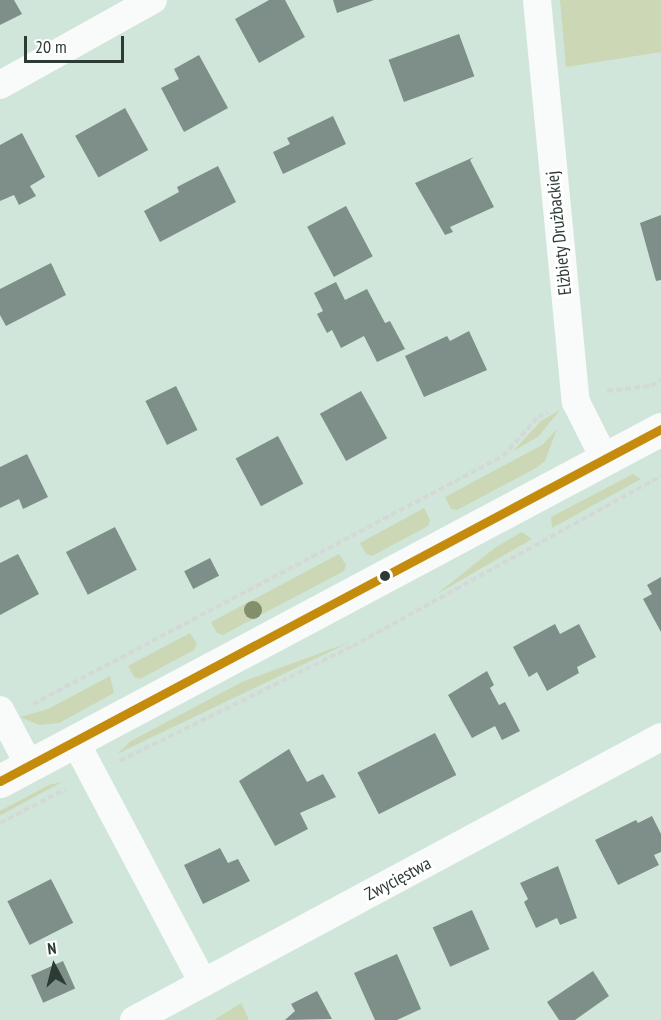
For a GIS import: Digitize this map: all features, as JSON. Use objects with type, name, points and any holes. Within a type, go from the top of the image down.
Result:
[{"type":"main road","points":[[0,781],[661,429]]},
{"type":"street","points":[[0,85],[153,0]]},
{"type":"street","name":"Elżbiety Drużbackiej","points":[[537,0],[576,402],[605,460]]},
{"type":"street","points":[[1,712],[29,765]]},
{"type":"street","name":"Zwycięstwa","points":[[134,1020],[661,737]]},
{"type":"street","points":[[75,741],[203,983]]},
{"type":"path","points":[[594,393],[651,386],[661,380]]},
{"type":"path","points":[[1,712],[48,699],[503,456],[538,417],[555,408]]},
{"type":"path","points":[[111,765],[353,646],[661,476]]},
{"type":"path","points":[[0,824],[76,784]]},
{"type":"green space","points":[[560,0],[661,0],[661,52],[566,67]]},
{"type":"green space","points":[[560,410],[538,437],[513,451],[541,421]]},
{"type":"green space","points":[[557,429],[545,461],[536,468],[457,510],[451,509],[445,497],[542,445]]},
{"type":"green space","points":[[633,474],[641,479],[552,528],[551,517]]},
{"type":"green space","points":[[424,508],[430,520],[428,526],[372,556],[366,554],[360,543]]},
{"type":"green space","points":[[522,532],[532,539],[437,594],[496,547]]},
{"type":"green space","points":[[339,554],[346,565],[344,571],[223,635],[217,633],[211,622]]},
{"type":"green space","points":[[190,633],[197,644],[194,650],[140,679],[134,677],[128,666]]},
{"type":"green space","points":[[350,642],[117,754],[131,741],[242,682]]},
{"type":"green space","points":[[110,676],[114,693],[59,723],[39,725],[20,717],[48,709]]},
{"type":"green space","points":[[62,782],[0,815],[0,811],[49,785]]},
{"type":"green space","points":[[241,1003],[249,1020],[214,1020]]},
{"type":"building","points":[[0,0],[14,0],[22,14],[0,25]]},
{"type":"building","points":[[269,0],[285,0],[305,37],[259,63],[235,19]]},
{"type":"building","points":[[333,0],[374,0],[337,13]]},
{"type":"building","points":[[459,34],[474,76],[404,102],[389,60]]},
{"type":"building","points":[[199,55],[228,108],[184,132],[161,88],[179,79],[174,69]]},
{"type":"building","points":[[125,108],[148,150],[98,178],[75,136]]},
{"type":"building","points":[[333,116],[346,144],[283,174],[273,152],[290,144],[287,138]]},
{"type":"building","points":[[22,133],[45,177],[30,186],[36,196],[19,205],[14,195],[0,201],[0,145]]},
{"type":"building","points":[[474,157],[470,160],[494,207],[450,227],[453,232],[445,235],[415,183]]},
{"type":"building","points":[[218,166],[236,202],[160,242],[144,211],[179,192],[177,187]]},
{"type":"building","points":[[346,206],[373,256],[334,277],[307,227]]},
{"type":"building","points":[[661,215],[661,280],[656,281],[640,223]]},
{"type":"building","points":[[51,263],[66,295],[6,326],[0,315],[0,289]]},
{"type":"building","points":[[336,282],[345,300],[367,289],[385,323],[390,321],[405,349],[377,362],[364,336],[341,348],[332,330],[327,333],[317,314],[323,311],[314,293]]},
{"type":"building","points":[[469,331],[487,370],[424,397],[405,356],[447,336],[450,341]]},
{"type":"building","points":[[176,386],[197,430],[167,445],[145,401]]},
{"type":"building","points":[[361,391],[387,438],[346,461],[320,414]]},
{"type":"building","points":[[278,436],[303,484],[261,506],[236,459]]},
{"type":"building","points":[[27,454],[48,497],[23,509],[19,499],[0,508],[0,467]]},
{"type":"building","points":[[115,527],[137,570],[88,595],[66,552]]},
{"type":"building","points":[[18,554],[39,594],[0,615],[0,563]]},
{"type":"building","points":[[210,558],[219,576],[193,589],[184,571]]},
{"type":"building","points":[[661,577],[661,632],[643,599],[652,594],[647,585]]},
{"type":"building","points":[[555,624],[560,634],[579,624],[596,657],[577,667],[579,673],[547,691],[537,672],[529,677],[513,647]]},
{"type":"building","points":[[487,671],[494,685],[490,688],[499,705],[505,702],[520,731],[502,740],[495,726],[472,738],[448,695]]},
{"type":"building","points":[[435,733],[456,775],[379,814],[357,772]]},
{"type":"building","points":[[289,749],[307,782],[323,774],[336,797],[300,813],[308,829],[275,846],[239,781]]},
{"type":"building","points":[[652,816],[661,834],[661,852],[654,855],[659,865],[618,885],[595,840],[636,820],[638,823]]},
{"type":"building","points":[[220,848],[228,863],[238,859],[250,881],[203,904],[184,865]]},
{"type":"building","points":[[558,866],[577,918],[560,925],[557,918],[536,928],[524,902],[528,899],[520,883]]},
{"type":"building","points":[[51,879],[73,923],[30,945],[7,901]]},
{"type":"building","points":[[472,910],[489,949],[450,967],[433,927]]},
{"type":"building","points":[[397,954],[421,1009],[397,1020],[375,1020],[354,973]]},
{"type":"building","points":[[63,961],[75,988],[43,1003],[31,975]]},
{"type":"building","points":[[593,971],[609,996],[575,1020],[559,1020],[547,1002]]},
{"type":"building","points":[[317,991],[332,1019],[285,1020],[295,1011],[291,1004]]},
{"type":"transit line","points":[[0,781],[661,429]]}]
